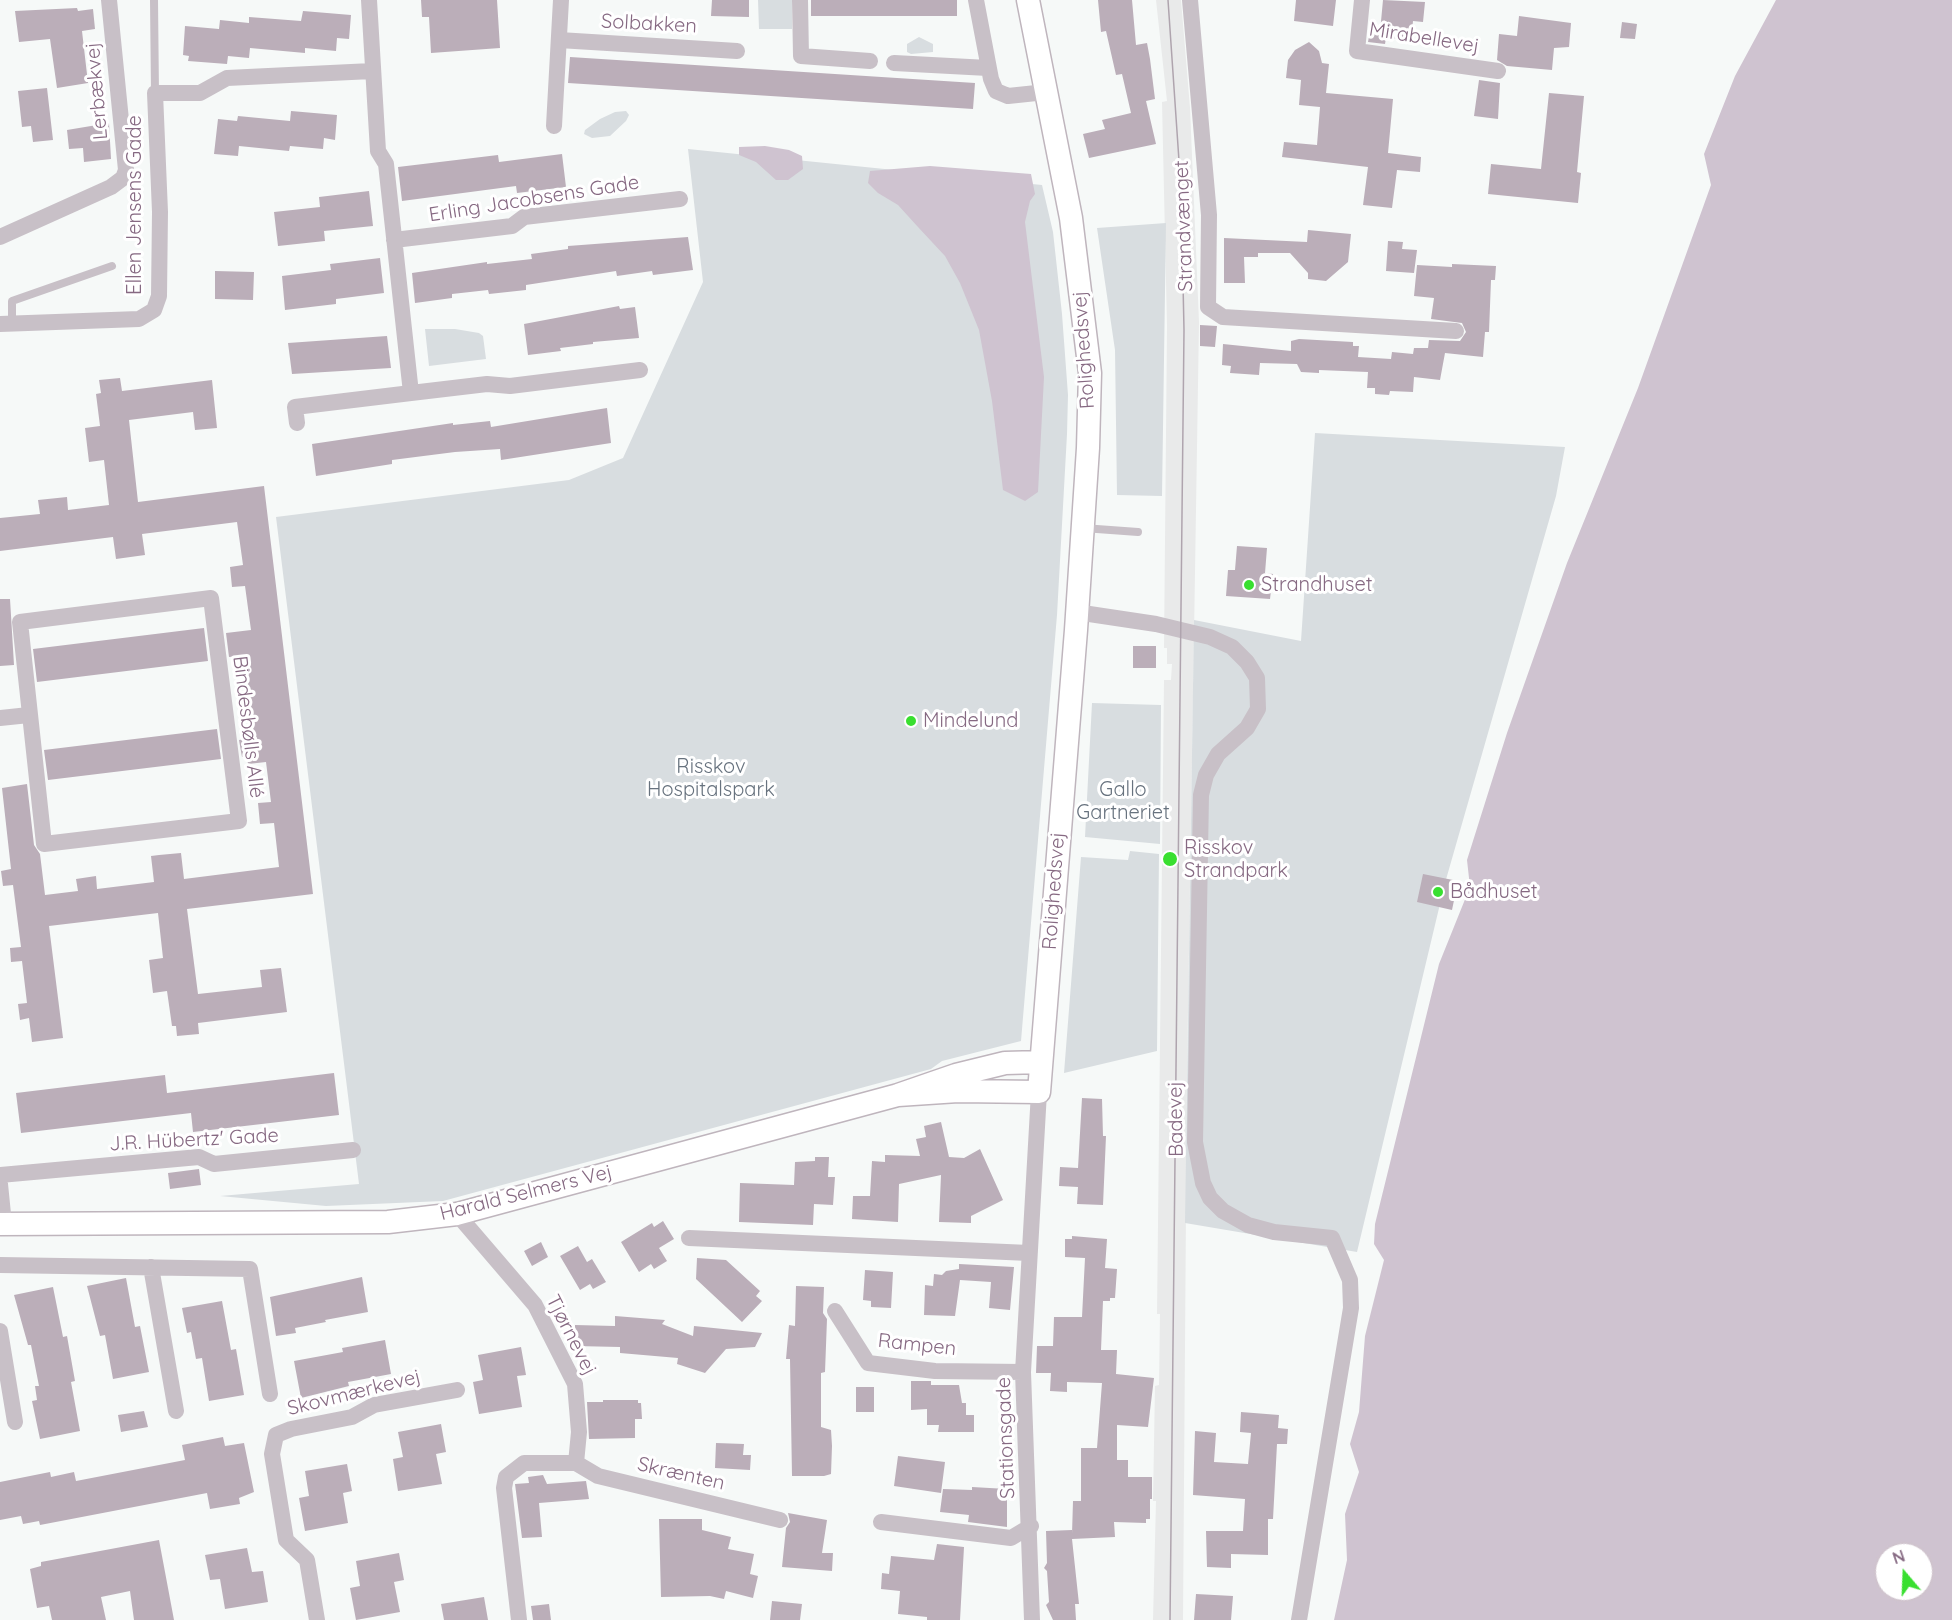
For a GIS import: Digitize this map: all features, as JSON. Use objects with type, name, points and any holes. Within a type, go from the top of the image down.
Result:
[{"type":"street","name":"Lerbækvej","points":[[0,237],[111,187],[123,178],[126,170],[110,0]]},
{"type":"street","points":[[369,0],[378,151],[386,164],[411,393]]},
{"type":"street","points":[[554,126],[561,0]]},
{"type":"street","points":[[800,0],[801,56],[870,61]]},
{"type":"street","points":[[976,0],[992,86],[1002,95],[1046,92]]},
{"type":"street","name":"Rolighedsvej","points":[[1028,0],[1071,218],[1090,373],[1082,528],[1039,1092]]},
{"type":"street","name":"Strandvænget","points":[[1190,0],[1209,215],[1208,307],[1223,317],[1456,331]]},
{"type":"street","name":"Mirabellevej","points":[[1362,0],[1357,51],[1498,71]]},
{"type":"street","name":"Solbakken","points":[[559,40],[737,51]]},
{"type":"street","points":[[894,63],[988,68]]},
{"type":"street","name":"Ellen Jensens Gade","points":[[6,324],[139,319],[154,310],[159,296],[160,212],[155,93],[200,93],[227,78],[372,71]]},
{"type":"street","name":"Erling Jacobsens Gade","points":[[394,240],[512,226],[524,217],[680,199]]},
{"type":"street","points":[[297,423],[295,407],[487,384],[510,386],[640,370]]},
{"type":"street","name":"Bindesbølls Allé","points":[[211,598],[239,821],[45,844],[29,715],[20,622],[211,598]]},
{"type":"street","name":"Badevej","points":[[1076,612],[1156,624],[1210,637],[1232,648],[1247,662],[1257,678],[1258,709],[1247,728],[1218,754],[1206,776],[1201,795],[1195,1142],[1203,1183],[1210,1198],[1222,1211],[1248,1225],[1274,1232],[1332,1238],[1350,1280],[1351,1308],[1299,1620]]},
{"type":"street","points":[[0,718],[29,715]]},
{"type":"street","name":"Harald Selmers Vej","points":[[2,1224],[388,1222],[457,1214],[898,1095],[956,1075],[1005,1063],[1041,1062]]},
{"type":"street","name":"Harald Selmers Vej","points":[[898,1095],[958,1090],[1039,1092]]},
{"type":"street","name":"Stationsgade","points":[[1032,1620],[1031,1526],[1023,1372],[1039,1092]]},
{"type":"street","name":"J.R. Hübertz' Gade","points":[[0,1175],[199,1157],[214,1164],[353,1150]]},
{"type":"street","points":[[0,1184],[2,1224]]},
{"type":"street","name":"Tjørnevej","points":[[457,1214],[535,1305],[575,1384],[579,1432],[576,1463]]},
{"type":"street","points":[[689,1238],[1029,1253]]},
{"type":"street","points":[[0,1265],[250,1269],[270,1394]]},
{"type":"street","points":[[151,1267],[176,1410]]},
{"type":"street","name":"Rampen","points":[[835,1311],[868,1364],[935,1371],[1023,1372]]},
{"type":"street","points":[[0,1331],[15,1422]]},
{"type":"street","name":"Skovmærkevej","points":[[317,1620],[307,1560],[286,1540],[272,1454],[276,1436],[291,1429],[351,1417],[374,1405],[457,1390]]},
{"type":"street","points":[[519,1620],[504,1488],[506,1477],[524,1463],[576,1463]]},
{"type":"street","name":"Skrænten","points":[[576,1463],[598,1476],[780,1520]]},
{"type":"street","points":[[881,1522],[1011,1538],[1031,1526]]},
{"type":"lane","points":[[154,0],[155,93]]},
{"type":"lane","points":[[6,324],[12,301],[112,266]]},
{"type":"lane","points":[[1082,528],[1138,532]]},
{"type":"shaded area","points":[[1156,0],[1181,0],[1190,108],[1199,322],[1187,1073],[1183,1620],[1153,1620],[1156,1501],[1153,1501],[1155,1386],[1159,1385],[1160,1314],[1157,1314],[1164,680],[1171,680],[1172,664],[1167,664],[1167,648],[1164,648],[1167,326],[1162,102],[1167,101]]},
{"type":"shaded area","points":[[1776,0],[1952,0],[1952,1620],[1334,1620],[1347,1560],[1345,1514],[1359,1472],[1350,1444],[1359,1412],[1365,1336],[1384,1260],[1374,1244],[1375,1224],[1439,964],[1470,887],[1467,860],[1507,733],[1567,563],[1638,388],[1711,185],[1704,154],[1735,76]]},
{"type":"shaded area","points":[[765,146],[789,150],[802,156],[803,169],[788,180],[776,180],[756,162],[739,155],[739,147]]},
{"type":"shaded area","points":[[930,166],[1031,174],[1035,194],[1030,201],[1025,222],[1044,377],[1038,492],[1025,501],[1003,490],[992,401],[979,330],[960,283],[945,256],[898,205],[878,193],[868,183],[870,171]]},
{"type":"green space","points":[[758,0],[792,0],[792,29],[759,29]]},
{"type":"green space","points":[[919,37],[933,44],[933,52],[911,54],[907,52],[907,44]]},
{"type":"green space","points":[[626,111],[629,115],[626,121],[610,136],[592,138],[584,134],[585,130],[600,119],[615,112]]},
{"type":"green space","name":"Risskov Hospitalspark","points":[[688,149],[1042,185],[1053,232],[1068,395],[1057,615],[1021,1041],[942,1061],[931,1069],[443,1201],[326,1206],[220,1196],[359,1184],[276,517],[569,480],[623,458],[703,282]]},
{"type":"green space","points":[[1166,223],[1162,496],[1117,495],[1115,350],[1097,228]]},
{"type":"green space","points":[[425,329],[455,329],[479,333],[483,336],[486,359],[429,366]]},
{"type":"green space","name":"Risskov Strandpark","points":[[1315,433],[1565,447],[1556,496],[1445,883],[1357,1252],[1185,1223],[1194,620],[1301,641]]},
{"type":"green space","name":"Gallo Gartneriet","points":[[1092,703],[1161,705],[1160,844],[1085,837]]},
{"type":"green space","points":[[1130,851],[1159,854],[1157,1051],[1064,1073],[1081,857],[1128,860]]},
{"type":"building","points":[[421,0],[497,0],[500,48],[431,53],[429,17],[422,17]]},
{"type":"building","points":[[712,0],[749,0],[749,17],[711,16]]},
{"type":"building","points":[[811,0],[957,0],[957,16],[811,16]]},
{"type":"building","points":[[1098,0],[1132,0],[1136,45],[1147,43],[1150,59],[1155,99],[1146,101],[1156,144],[1089,158],[1083,134],[1105,129],[1102,120],[1131,113],[1122,74],[1116,75],[1106,31],[1101,32]]},
{"type":"building","points":[[1296,0],[1336,0],[1333,26],[1294,21]]},
{"type":"building","points":[[1383,0],[1425,2],[1423,22],[1413,21],[1411,40],[1386,38],[1385,44],[1368,42],[1370,31],[1380,32]]},
{"type":"building","points":[[77,8],[78,11],[93,9],[95,29],[82,31],[88,83],[57,88],[50,39],[19,42],[15,11]]},
{"type":"building","points":[[303,11],[351,15],[349,39],[337,38],[336,51],[305,48],[305,53],[250,48],[249,58],[228,56],[227,64],[188,61],[189,56],[183,55],[185,26],[219,29],[220,20],[249,23],[249,17],[301,21]]},
{"type":"building","points":[[1519,16],[1571,23],[1569,47],[1554,48],[1552,70],[1507,66],[1497,60],[1499,34],[1517,36]]},
{"type":"building","points":[[1622,22],[1637,24],[1635,39],[1620,38]]},
{"type":"building","points":[[1309,42],[1319,51],[1322,63],[1329,64],[1326,93],[1393,99],[1388,153],[1421,157],[1420,172],[1397,170],[1392,208],[1363,205],[1368,167],[1282,157],[1284,142],[1317,145],[1320,107],[1299,105],[1301,80],[1286,78],[1288,60],[1295,50]]},
{"type":"building","points":[[570,57],[975,83],[973,109],[568,83]]},
{"type":"building","points":[[1479,80],[1500,83],[1498,119],[1474,116]]},
{"type":"building","points":[[47,88],[53,140],[33,142],[31,126],[22,127],[18,91]]},
{"type":"building","points":[[1549,93],[1584,96],[1577,172],[1581,173],[1578,203],[1488,194],[1491,164],[1541,169]]},
{"type":"building","points":[[291,111],[337,115],[335,140],[324,138],[323,149],[290,146],[289,151],[239,146],[238,156],[214,154],[218,119],[237,121],[238,116],[290,121]]},
{"type":"building","points":[[109,123],[111,159],[84,162],[83,148],[69,149],[67,130]]},
{"type":"building","points":[[562,154],[566,187],[517,193],[516,186],[402,201],[398,167],[498,155],[499,162]]},
{"type":"building","points":[[369,191],[373,226],[324,231],[325,241],[278,246],[274,212],[320,207],[319,197]]},
{"type":"building","points":[[1308,230],[1351,234],[1348,262],[1326,281],[1308,279],[1308,273],[1290,253],[1258,253],[1258,257],[1244,257],[1245,283],[1224,283],[1224,238],[1307,242]]},
{"type":"building","points":[[688,237],[693,270],[653,275],[652,271],[617,276],[616,271],[526,285],[526,290],[489,294],[488,290],[452,294],[452,298],[415,303],[412,273],[487,262],[487,264],[532,259],[531,254],[568,249],[568,246]]},
{"type":"building","points":[[1388,241],[1403,242],[1402,249],[1417,250],[1414,273],[1386,271]]},
{"type":"building","points":[[380,258],[384,293],[336,299],[336,304],[285,310],[282,276],[331,270],[330,264]]},
{"type":"building","points":[[1452,264],[1496,266],[1495,280],[1491,280],[1489,332],[1485,332],[1483,357],[1445,353],[1440,380],[1414,377],[1413,392],[1390,391],[1389,395],[1375,394],[1375,388],[1367,388],[1368,372],[1319,370],[1319,373],[1301,372],[1297,364],[1260,363],[1259,375],[1230,373],[1231,366],[1222,365],[1223,344],[1291,351],[1291,341],[1299,339],[1353,342],[1353,346],[1359,346],[1358,357],[1391,359],[1392,352],[1413,354],[1414,348],[1428,348],[1429,340],[1460,341],[1466,332],[1462,323],[1431,319],[1434,298],[1414,296],[1417,265],[1452,267]]},
{"type":"building","points":[[215,271],[254,272],[253,300],[215,299]]},
{"type":"building","points":[[619,306],[620,309],[635,307],[639,338],[593,342],[593,344],[560,348],[561,351],[528,355],[524,324]]},
{"type":"building","points":[[1200,325],[1217,326],[1215,347],[1200,346]]},
{"type":"building","points":[[387,336],[391,368],[292,374],[288,343]]},
{"type":"building","points":[[120,378],[122,391],[212,380],[217,428],[195,430],[193,412],[129,420],[138,502],[264,486],[313,894],[187,909],[198,994],[262,987],[260,970],[281,968],[287,1012],[198,1023],[199,1034],[177,1036],[176,1026],[172,1026],[167,991],[153,993],[149,960],[163,958],[158,913],[49,926],[63,1038],[32,1042],[29,1018],[20,1020],[18,1004],[27,1003],[22,961],[11,962],[10,948],[21,947],[13,885],[3,886],[1,871],[11,869],[2,788],[27,784],[34,845],[40,854],[45,895],[78,891],[76,879],[96,876],[97,889],[154,882],[151,856],[159,855],[181,853],[184,879],[279,867],[274,823],[260,824],[258,803],[271,802],[266,762],[248,764],[247,756],[242,757],[239,740],[251,738],[241,656],[229,657],[226,633],[251,630],[245,586],[232,587],[230,567],[243,565],[237,522],[142,534],[145,555],[116,559],[113,537],[0,551],[0,518],[40,514],[38,500],[67,497],[68,510],[109,505],[104,460],[89,462],[85,428],[100,426],[96,394],[101,393],[99,380]]},
{"type":"building","points":[[607,408],[611,443],[501,460],[500,449],[455,452],[392,460],[392,464],[316,476],[312,444],[453,423],[453,425],[490,421],[491,427]]},
{"type":"building","name":"Strandhuset","points":[[1237,546],[1267,548],[1265,573],[1273,574],[1270,599],[1226,596],[1228,570],[1235,570]]},
{"type":"building","points":[[0,599],[10,599],[14,665],[0,666]]},
{"type":"building","points":[[204,628],[208,661],[37,682],[33,649]]},
{"type":"building","points":[[1133,646],[1156,646],[1156,668],[1133,668]]},
{"type":"building","points":[[217,729],[221,759],[48,780],[44,750]]},
{"type":"building","name":"Bådhuset","points":[[1423,874],[1458,881],[1452,910],[1417,902]]},
{"type":"building","points":[[334,1073],[339,1115],[193,1132],[191,1113],[21,1133],[16,1093],[165,1075],[167,1093]]},
{"type":"building","points":[[1082,1098],[1102,1099],[1103,1136],[1106,1136],[1103,1205],[1077,1204],[1078,1187],[1059,1186],[1060,1167],[1078,1168]]},
{"type":"building","points":[[941,1122],[949,1157],[964,1158],[980,1149],[1003,1200],[971,1216],[971,1223],[939,1222],[941,1175],[899,1184],[898,1222],[852,1219],[853,1196],[870,1196],[872,1161],[885,1162],[885,1155],[920,1156],[916,1139],[926,1137],[924,1126]]},
{"type":"building","points":[[815,1157],[829,1157],[828,1177],[835,1177],[833,1205],[814,1204],[813,1225],[739,1222],[740,1183],[794,1185],[795,1162],[815,1161]]},
{"type":"building","points":[[199,1169],[201,1185],[170,1189],[168,1173]]},
{"type":"building","points":[[663,1221],[674,1239],[659,1248],[667,1261],[654,1269],[651,1264],[639,1272],[621,1242],[652,1223],[654,1227]]},
{"type":"building","points":[[1072,1236],[1107,1239],[1105,1268],[1117,1269],[1115,1298],[1103,1301],[1101,1350],[1117,1350],[1116,1374],[1154,1378],[1148,1427],[1117,1425],[1117,1460],[1128,1460],[1128,1477],[1152,1477],[1152,1499],[1150,1499],[1150,1519],[1146,1519],[1146,1523],[1114,1522],[1115,1537],[1072,1539],[1079,1604],[1075,1604],[1076,1620],[1053,1620],[1046,1605],[1049,1602],[1047,1571],[1044,1568],[1047,1563],[1046,1531],[1072,1530],[1072,1534],[1073,1501],[1081,1501],[1081,1448],[1097,1448],[1102,1383],[1067,1382],[1067,1392],[1050,1391],[1051,1373],[1036,1373],[1037,1346],[1053,1346],[1054,1317],[1082,1317],[1085,1258],[1065,1257],[1065,1239],[1072,1239]]},
{"type":"building","points":[[541,1242],[548,1257],[532,1266],[524,1251]]},
{"type":"building","points":[[578,1246],[587,1262],[592,1259],[606,1282],[593,1289],[590,1284],[580,1290],[560,1256]]},
{"type":"building","points":[[697,1258],[726,1260],[760,1291],[756,1296],[762,1301],[742,1322],[696,1279]]},
{"type":"building","points":[[959,1264],[1014,1267],[1010,1310],[989,1308],[991,1282],[960,1280],[955,1316],[924,1315],[925,1285],[933,1286],[934,1274],[942,1275],[946,1271],[959,1269]]},
{"type":"building","points":[[865,1270],[893,1272],[891,1308],[871,1307],[871,1301],[863,1300]]},
{"type":"building","points":[[362,1277],[368,1312],[325,1320],[326,1322],[295,1328],[296,1333],[276,1336],[270,1297]]},
{"type":"building","points":[[126,1278],[135,1327],[140,1326],[149,1372],[113,1379],[105,1335],[100,1336],[87,1286]]},
{"type":"building","points":[[796,1286],[824,1287],[823,1313],[827,1319],[825,1372],[821,1373],[821,1427],[831,1430],[832,1446],[831,1474],[824,1476],[792,1476],[790,1359],[786,1359],[789,1325],[795,1326]]},
{"type":"building","points":[[53,1287],[63,1337],[67,1336],[75,1381],[71,1382],[80,1431],[40,1439],[32,1401],[37,1400],[35,1386],[39,1386],[31,1345],[28,1345],[14,1295]]},
{"type":"building","points":[[222,1301],[231,1350],[236,1349],[244,1395],[209,1401],[202,1358],[196,1359],[191,1332],[187,1333],[182,1308]]},
{"type":"building","points":[[615,1316],[665,1320],[662,1324],[693,1336],[694,1326],[762,1333],[755,1347],[726,1349],[705,1373],[677,1364],[678,1358],[620,1353],[620,1347],[575,1346],[575,1325],[615,1326]]},
{"type":"building","points":[[385,1340],[391,1374],[348,1382],[349,1386],[301,1398],[294,1361],[343,1352],[342,1348]]},
{"type":"building","points":[[521,1347],[526,1375],[517,1376],[522,1407],[479,1414],[473,1382],[483,1380],[478,1355]]},
{"type":"building","points":[[911,1381],[931,1381],[931,1385],[959,1385],[962,1403],[966,1403],[966,1415],[974,1415],[974,1432],[938,1432],[939,1425],[927,1425],[927,1409],[911,1410]]},
{"type":"building","points":[[856,1387],[874,1387],[874,1412],[856,1412]]},
{"type":"building","points":[[603,1400],[638,1400],[638,1403],[641,1403],[642,1419],[635,1419],[635,1438],[589,1439],[587,1402],[603,1402]]},
{"type":"building","points":[[144,1411],[148,1427],[121,1432],[118,1415]]},
{"type":"building","points":[[1241,1412],[1279,1415],[1278,1428],[1288,1429],[1287,1444],[1277,1444],[1273,1519],[1268,1519],[1268,1555],[1231,1554],[1231,1568],[1207,1567],[1206,1531],[1243,1531],[1245,1499],[1193,1495],[1195,1431],[1216,1433],[1214,1462],[1248,1464],[1251,1433],[1240,1432]]},
{"type":"building","points":[[441,1424],[446,1452],[436,1454],[442,1484],[398,1491],[393,1459],[403,1457],[398,1432]]},
{"type":"building","points":[[223,1437],[225,1446],[244,1443],[254,1492],[239,1498],[240,1504],[210,1509],[207,1493],[40,1525],[39,1521],[23,1524],[21,1516],[0,1520],[0,1482],[50,1472],[51,1477],[74,1472],[76,1481],[185,1460],[182,1445]]},
{"type":"building","points":[[716,1443],[744,1444],[743,1455],[751,1455],[750,1470],[715,1468]]},
{"type":"building","points":[[898,1456],[945,1462],[941,1493],[894,1486]]},
{"type":"building","points":[[347,1464],[352,1491],[343,1493],[348,1523],[305,1531],[299,1498],[309,1496],[305,1471]]},
{"type":"building","points":[[543,1475],[547,1484],[586,1481],[589,1499],[539,1503],[542,1537],[522,1538],[515,1484],[529,1483],[528,1477]]},
{"type":"building","points":[[972,1487],[1007,1489],[1007,1527],[968,1522],[969,1515],[940,1512],[943,1489],[972,1490]]},
{"type":"building","points":[[788,1513],[827,1520],[822,1553],[833,1553],[832,1571],[782,1567],[786,1528],[790,1522]]},
{"type":"building","points":[[659,1519],[702,1519],[702,1530],[731,1537],[728,1549],[754,1554],[750,1574],[758,1576],[753,1598],[726,1591],[724,1599],[710,1596],[661,1597]]},
{"type":"building","points":[[159,1540],[174,1620],[134,1620],[130,1591],[101,1597],[106,1620],[52,1620],[49,1606],[37,1608],[30,1569],[41,1566],[41,1562]]},
{"type":"building","points":[[937,1544],[964,1547],[960,1620],[927,1620],[927,1617],[898,1614],[900,1591],[881,1589],[882,1573],[889,1574],[891,1556],[934,1560]]},
{"type":"building","points":[[247,1548],[252,1572],[263,1571],[268,1602],[225,1609],[220,1579],[210,1580],[205,1555]]},
{"type":"building","points":[[399,1553],[404,1580],[394,1582],[400,1612],[356,1620],[350,1588],[360,1586],[356,1561]]},
{"type":"building","points":[[1196,1594],[1233,1596],[1231,1620],[1194,1620]]},
{"type":"building","points":[[484,1597],[488,1620],[444,1620],[441,1604]]},
{"type":"building","points":[[772,1601],[802,1604],[800,1620],[770,1620]]},
{"type":"building","points":[[549,1604],[551,1620],[533,1620],[531,1606]]},
{"type":"tram line","points":[[1168,0],[1181,190],[1184,330],[1170,1620]]},
{"type":"place","name":"Strandhuset","points":[[1249,585]]},
{"type":"place","name":"Mindelund","points":[[911,721]]},
{"type":"place","name":"Risskov Strandpark","points":[[1170,859]]},
{"type":"place","name":"Bådhuset","points":[[1438,892]]}]
